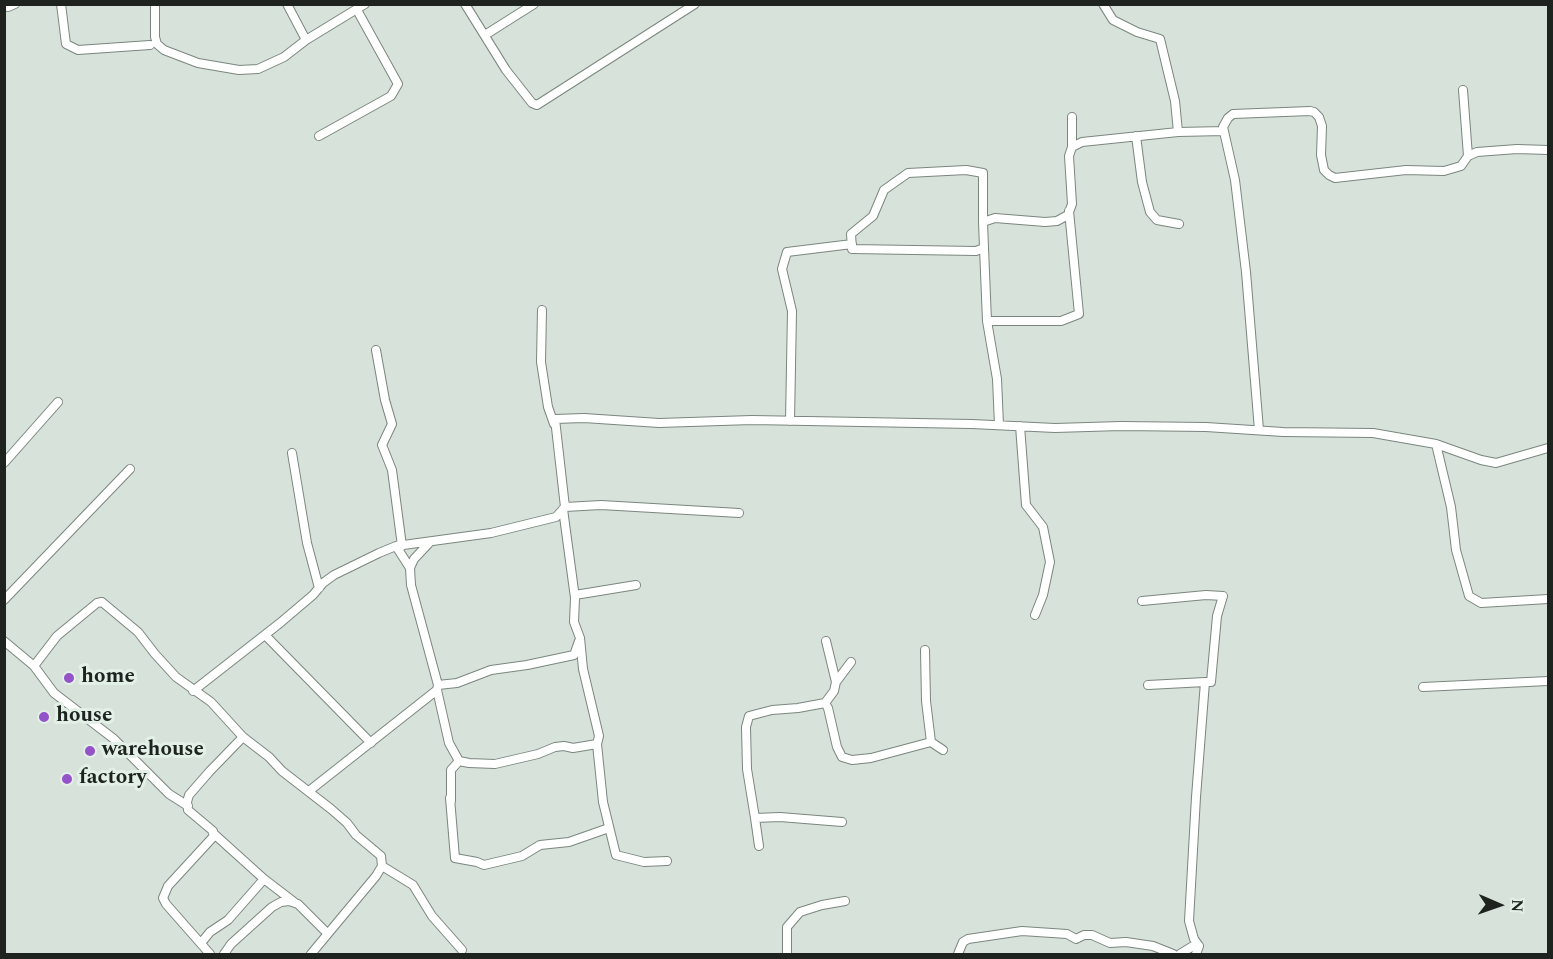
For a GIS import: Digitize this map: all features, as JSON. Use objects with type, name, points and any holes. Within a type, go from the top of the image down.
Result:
[{"type":"street","points":[[61,4],[66,44],[78,50],[150,45]]},
{"type":"street","points":[[155,4],[157,44],[171,54],[198,63],[239,70],[258,69],[284,57],[306,40],[365,4]]},
{"type":"street","points":[[287,4],[306,40]]},
{"type":"street","points":[[465,4],[506,69],[532,103],[540,105],[695,4]]},
{"type":"street","points":[[485,35],[534,4]]},
{"type":"street","points":[[1103,4],[1113,20],[1137,32],[1160,39],[1175,101],[1178,132]]},
{"type":"street","points":[[319,136],[391,96],[398,84],[357,10]]},
{"type":"street","points":[[1463,90],[1468,156]]},
{"type":"street","points":[[1258,430],[1246,272],[1235,180],[1224,131],[1228,118],[1233,114],[1314,112],[1319,117],[1322,126],[1321,155],[1324,170],[1329,176],[1335,178],[1406,170],[1444,171],[1461,166],[1468,156],[1478,152],[1548,150]]},
{"type":"street","points":[[983,222],[995,218],[1045,222],[1057,221],[1068,215],[1072,204],[1070,156],[1072,117]]},
{"type":"street","points":[[1072,147],[1082,142],[1136,136],[1224,131]]},
{"type":"street","points":[[1136,136],[1142,182],[1150,212],[1157,220],[1179,224]]},
{"type":"street","points":[[984,248],[976,251],[852,249],[851,234],[873,216],[884,190],[908,173],[966,170],[984,173],[983,222],[987,321],[996,379],[999,425]]},
{"type":"street","points":[[987,321],[1061,321],[1079,314],[1069,211]]},
{"type":"street","points":[[790,421],[792,311],[782,269],[787,252],[852,244]]},
{"type":"street","points":[[542,310],[541,362],[548,407],[554,426],[575,595],[574,622],[580,638],[583,669],[594,708],[598,736],[603,802],[616,855],[644,862],[667,861]]},
{"type":"street","points":[[376,350],[392,424],[382,445],[392,470],[399,546],[410,568],[411,585],[449,743],[459,760],[469,763],[495,764],[538,754],[555,747],[573,748],[597,744]]},
{"type":"street","points":[[4,463],[57,402]]},
{"type":"street","points":[[554,426],[555,419],[584,418],[659,423],[752,420],[1020,426],[1206,426],[1258,430],[1373,433],[1436,444],[1480,460],[1496,463],[1548,448]]},
{"type":"street","points":[[1020,426],[1026,505],[1043,527],[1050,561],[1043,595],[1035,615]]},
{"type":"street","points":[[1436,444],[1451,507],[1456,550],[1469,596],[1481,603],[1548,599]]},
{"type":"street","points":[[292,453],[307,543],[319,588]]},
{"type":"street","points":[[4,600],[130,469]]},
{"type":"street","points":[[193,690],[265,635],[334,575],[399,546],[491,533],[556,517],[564,508],[601,505],[739,513]]},
{"type":"street","points":[[410,568],[414,559],[430,542]]},
{"type":"street","points":[[575,595],[636,585]]},
{"type":"street","points":[[1142,601],[1206,595],[1223,596],[1217,616],[1211,682],[1148,685]]},
{"type":"street","points":[[34,666],[57,636],[96,603],[102,602],[138,632],[176,677],[211,702],[243,737],[309,791],[381,856],[382,866],[311,954]]},
{"type":"street","points":[[265,635],[371,743]]},
{"type":"street","points":[[309,791],[371,743],[437,687],[457,683],[491,670],[574,655],[580,638]]},
{"type":"street","points":[[4,641],[34,666],[54,693],[114,739],[169,794],[188,806]]},
{"type":"street","points":[[826,641],[836,682]]},
{"type":"street","points":[[925,650],[926,700],[931,742]]},
{"type":"street","points":[[759,846],[747,770],[746,727],[749,716],[772,710],[825,703],[834,691],[836,682],[851,662]]},
{"type":"street","points":[[1423,687],[1548,681]]},
{"type":"street","points":[[1199,946],[1194,939],[1189,921],[1205,682]]},
{"type":"street","points":[[825,703],[842,757],[852,760],[871,758],[931,742],[943,750]]},
{"type":"street","points":[[243,737],[189,795],[188,810],[264,879],[304,909],[327,933]]},
{"type":"street","points":[[459,760],[451,770],[450,802],[455,858],[484,865],[522,856],[540,846],[569,842],[609,828]]},
{"type":"street","points":[[755,818],[842,822]]},
{"type":"street","points":[[210,954],[163,898],[168,886],[211,840],[213,833]]},
{"type":"street","points":[[382,866],[413,885],[432,916],[462,950]]},
{"type":"street","points":[[201,943],[210,932],[228,920],[264,879]]},
{"type":"street","points":[[787,954],[788,927],[800,912],[822,904],[845,901]]},
{"type":"street","points":[[224,954],[231,944],[272,907],[281,902],[296,904]]},
{"type":"street","points":[[958,954],[963,942],[968,939],[1006,932],[1027,931],[1067,934],[1076,939],[1084,935],[1092,935],[1110,943],[1126,942],[1154,946],[1173,954]]},
{"type":"street","points":[[1180,954],[1193,946],[1199,946]]},
{"type":"street","points":[[1196,954],[1199,946]]},
{"type":"place","name":"home","points":[[69,678]]},
{"type":"place","name":"house","points":[[44,717]]},
{"type":"place","name":"warehouse","points":[[90,751]]},
{"type":"place","name":"factory","points":[[67,779]]}]
